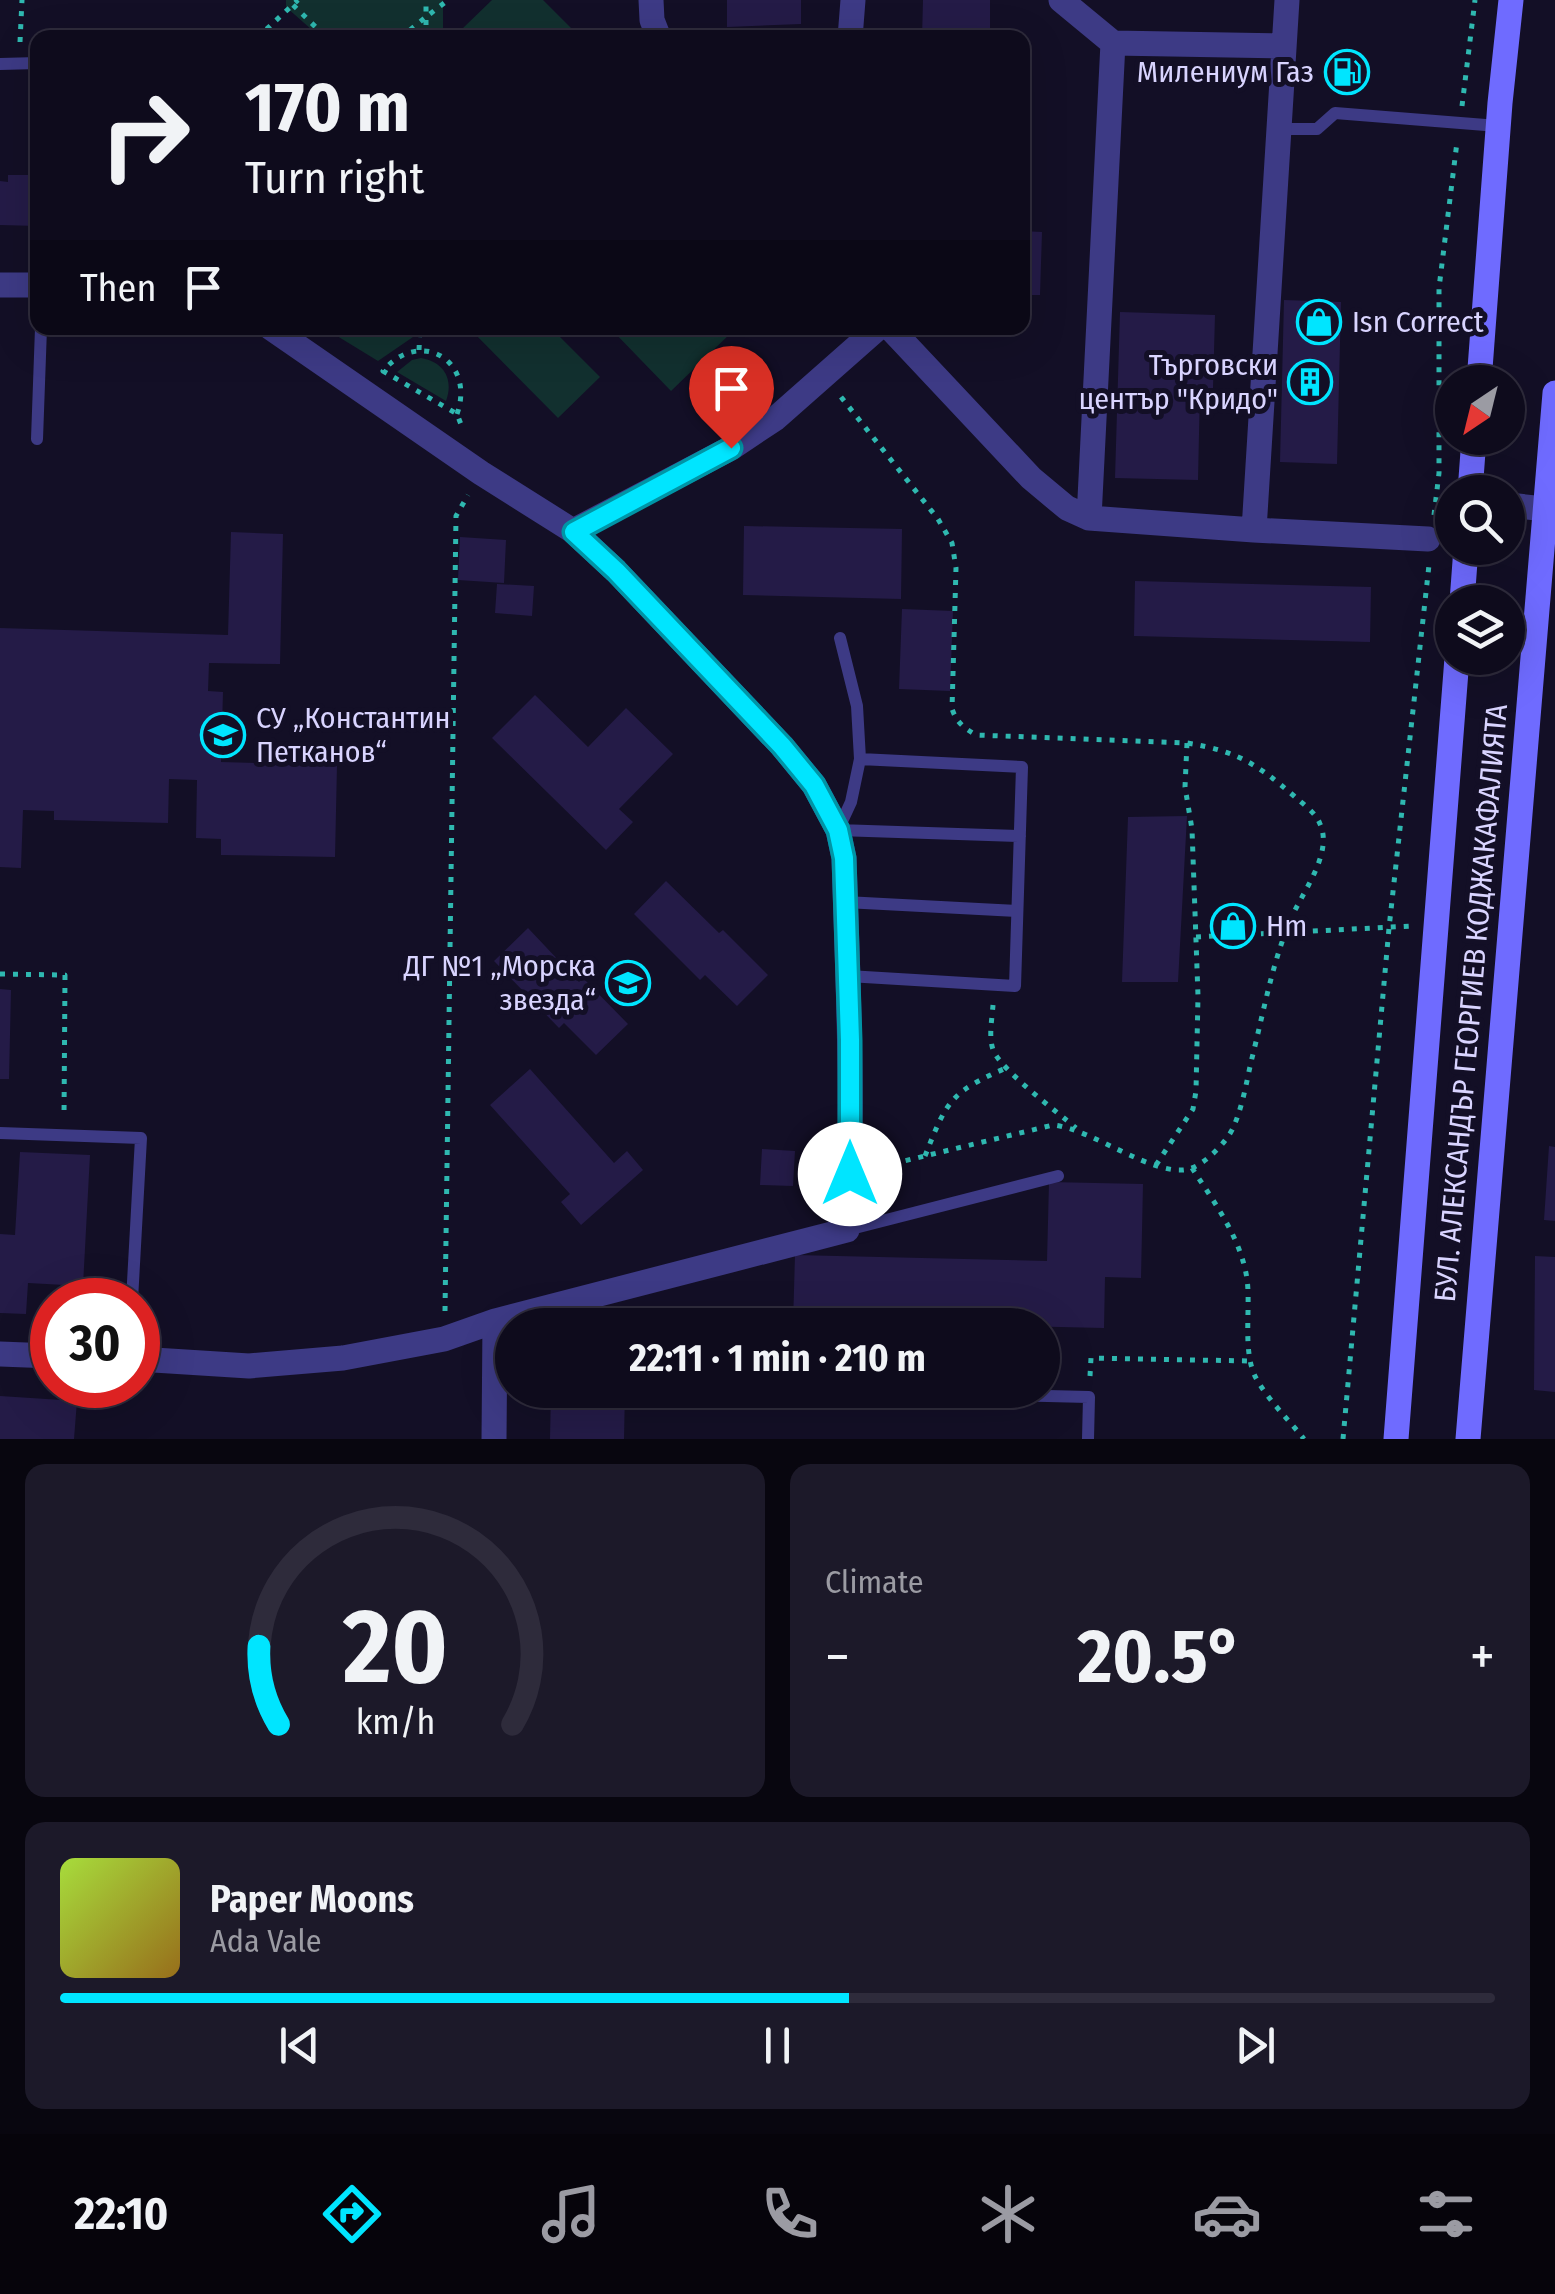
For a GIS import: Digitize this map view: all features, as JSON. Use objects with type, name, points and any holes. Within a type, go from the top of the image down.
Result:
[{"type":"main road","points":[[1479,365],[1510,0]]},
{"type":"main road","name":"БУЛ. АЛЕКСАНДЪР ГЕОРГИЕВ КОДЖАКАФАЛИЯТА","points":[[1468,1439],[1550,509],[1555,393]]},
{"type":"main road","name":"БУЛ. АЛЕКСАНДЪР ГЕОРГИЕВ КОДЖАКАФАЛИЯТА","points":[[1396,1439],[1457,675]]},
{"type":"street","points":[[650,0],[656,30]]},
{"type":"street","points":[[851,30],[853,0]]},
{"type":"street","points":[[1061,0],[1112,43],[1282,46]]},
{"type":"street","points":[[1254,530],[1287,0]]},
{"type":"street","points":[[1089,518],[1112,43]]},
{"type":"street","points":[[0,285],[30,285]]},
{"type":"street","points":[[282,335],[481,473],[574,532],[782,746],[814,785],[838,830],[844,858],[848,976],[847,1230],[546,1308]]},
{"type":"street","points":[[574,532],[731,448],[776,418],[870,335]]},
{"type":"street","points":[[897,335],[1030,478],[1067,508],[1089,518],[1430,540]]},
{"type":"street","points":[[1525,507],[1550,509]]},
{"type":"street","points":[[160,1361],[249,1366],[344,1358],[444,1339],[495,1321]]},
{"type":"street","points":[[0,1354],[30,1355]]},
{"type":"street","points":[[494,1439],[495,1380]]},
{"type":"lane","points":[[0,64],[30,63]]},
{"type":"lane","points":[[1279,129],[1317,130],[1334,113],[1498,126]]},
{"type":"lane","points":[[37,439],[41,335]]},
{"type":"lane","points":[[840,638],[857,706],[860,759],[851,802],[838,830],[1020,836]]},
{"type":"lane","points":[[848,976],[1015,986],[1022,767],[860,759]]},
{"type":"lane","points":[[846,902],[1017,911]]},
{"type":"lane","points":[[0,1133],[141,1138],[133,1278]]},
{"type":"lane","points":[[847,1230],[1058,1176]]},
{"type":"lane","points":[[1060,1396],[1089,1397],[1088,1439]]},
{"type":"path","points":[[20,64],[22,0]]},
{"type":"path","points":[[426,0],[426,30]]},
{"type":"path","points":[[410,30],[448,0]]},
{"type":"path","points":[[1343,1439],[1389,928],[1439,473],[1439,288],[1475,0]]},
{"type":"path","points":[[266,30],[296,3],[321,30]]},
{"type":"path","points":[[419,350],[420,335]]},
{"type":"path","points":[[457,414],[462,385],[447,360],[434,352],[405,352],[383,370],[457,414],[463,429]]},
{"type":"path","points":[[824,375],[938,518],[952,543],[956,568],[952,709],[965,729],[976,734],[1188,743],[1218,748],[1270,774],[1320,823],[1324,839],[1322,854],[1271,977],[1231,1133],[1192,1168],[1171,1170],[1156,1166],[1078,1130],[1052,1125],[850,1174]]},
{"type":"path","points":[[444,1339],[456,516],[481,473]]},
{"type":"path","points":[[1156,1166],[1193,1110],[1196,1091],[1196,937],[1192,829],[1185,788],[1188,743]]},
{"type":"path","points":[[1196,937],[1436,925]]},
{"type":"path","points":[[0,974],[65,975],[64,1135]]},
{"type":"path","points":[[994,984],[991,1041],[995,1053],[1006,1068],[1078,1130]]},
{"type":"path","points":[[925,1156],[942,1112],[955,1097],[972,1083],[1006,1068]]},
{"type":"path","points":[[1192,1168],[1235,1240],[1247,1276],[1249,1361],[1256,1378],[1304,1439]]},
{"type":"path","points":[[1089,1397],[1090,1358],[1249,1361]]},
{"type":"green space","points":[[286,0],[443,0],[443,30],[312,30],[286,7]]},
{"type":"green space","points":[[492,0],[543,0],[573,30],[463,30]]},
{"type":"green space","points":[[335,335],[413,335],[378,361]]},
{"type":"green space","points":[[476,335],[558,335],[600,377],[558,418]]},
{"type":"green space","points":[[617,335],[729,335],[671,391]]},
{"type":"green space","points":[[421,358],[436,363],[445,373],[449,386],[446,401],[397,372]]},
{"type":"building","points":[[727,0],[801,0],[801,24],[727,27]]},
{"type":"building","points":[[923,0],[990,0],[990,30],[922,30]]},
{"type":"building","points":[[8,175],[30,175],[30,226],[0,225],[0,181],[8,182]]},
{"type":"building","points":[[1030,231],[1042,232],[1040,295],[1030,295]]},
{"type":"building","name":"Търговски център \"Кридо\"","points":[[1284,300],[1341,302],[1337,464],[1280,462]]},
{"type":"building","points":[[1120,312],[1215,315],[1213,388],[1200,388],[1198,480],[1115,478]]},
{"type":"building","points":[[744,526],[902,529],[901,599],[743,595]]},
{"type":"building","points":[[231,532],[283,534],[280,664],[209,663],[208,691],[223,692],[221,762],[337,765],[335,857],[221,855],[221,839],[196,838],[197,780],[169,779],[168,823],[54,820],[54,811],[23,810],[21,868],[0,867],[0,628],[228,635]]},
{"type":"building","points":[[460,537],[506,540],[504,583],[458,580]]},
{"type":"building","points":[[1135,581],[1371,587],[1370,642],[1134,636]]},
{"type":"building","points":[[497,584],[534,586],[532,616],[495,613]]},
{"type":"building","points":[[902,609],[953,611],[950,691],[899,689]]},
{"type":"building","points":[[535,695],[588,747],[626,708],[673,754],[619,809],[633,822],[606,850],[492,738]]},
{"type":"building","points":[[1187,816],[1178,982],[1122,982],[1128,817]]},
{"type":"building","points":[[666,881],[768,975],[737,1006],[705,975],[700,980],[634,914]]},
{"type":"building","points":[[528,928],[579,982],[583,978],[628,1024],[596,1055],[564,1023],[559,1028],[494,961]]},
{"type":"building","points":[[0,989],[11,990],[9,1079],[0,1079]]},
{"type":"building","points":[[530,1069],[614,1163],[627,1151],[643,1170],[581,1225],[561,1202],[570,1194],[490,1105]]},
{"type":"building","points":[[1549,1146],[1555,1147],[1555,1221],[1544,1220]]},
{"type":"building","points":[[762,1149],[795,1151],[793,1186],[760,1185]]},
{"type":"building","points":[[20,1152],[90,1155],[83,1278],[30,1278],[26,1314],[0,1313],[0,1234],[15,1235]]},
{"type":"building","points":[[1049,1182],[1143,1184],[1141,1278],[1105,1277],[1104,1328],[1060,1327],[1060,1308],[793,1308],[795,1255],[1047,1261]]},
{"type":"building","points":[[1535,1256],[1555,1257],[1555,1392],[1534,1390]]},
{"type":"building","points":[[0,1396],[30,1398],[30,1408],[76,1408],[74,1439],[0,1439]]},
{"type":"building","points":[[551,1408],[625,1408],[624,1439],[550,1439]]},
{"type":"place","name":"Милениум Газ","points":[[1347,72]]},
{"type":"place","name":"Isn Correct","points":[[1319,322]]},
{"type":"place","name":"Търговски център \"Кридо\"","points":[[1310,382]]},
{"type":"place","name":"СУ „Константин Петканов“","points":[[223,735]]},
{"type":"place","name":"Hm","points":[[1233,926]]},
{"type":"place","name":"ДГ №1 „Морска звезда“","points":[[628,983]]},
{"type":"route","points":[[731,448],[574,532],[782,746],[814,785],[838,830],[844,858],[850,1174]]}]
